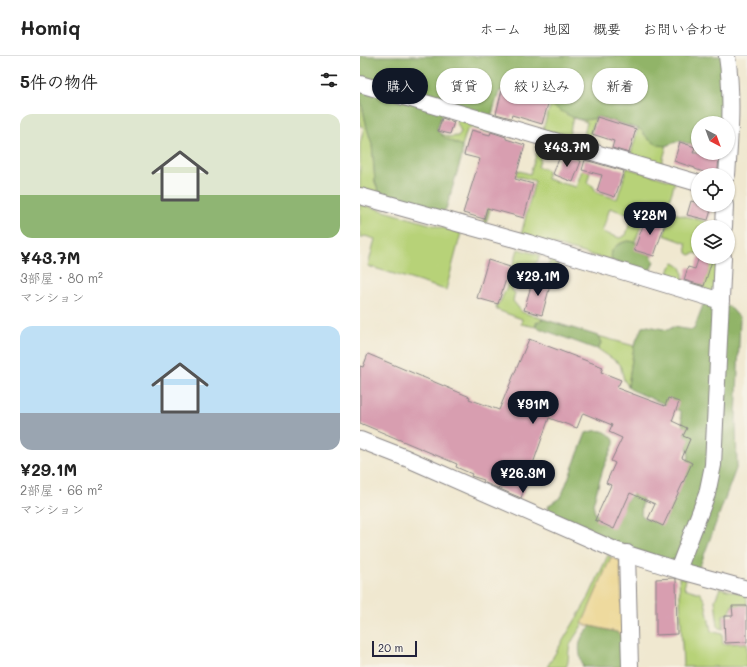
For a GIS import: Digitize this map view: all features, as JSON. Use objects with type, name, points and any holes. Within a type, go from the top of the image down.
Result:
[{"type":"street","points":[[727,56],[731,131],[728,168]]},
{"type":"street","points":[[360,84],[691,181]]},
{"type":"street","points":[[360,196],[529,243],[721,301]]},
{"type":"street","points":[[678,570],[708,494],[713,465],[723,264]]},
{"type":"street","points":[[360,440],[406,458],[627,554],[747,589]]},
{"type":"street","points":[[627,554],[630,667]]},
{"type":"green space","points":[[360,56],[733,56],[729,116],[691,116],[691,144],[679,141],[665,146],[658,145],[648,139],[640,129],[598,117],[583,120],[577,119],[549,104],[584,104],[584,68],[500,68],[500,91],[489,123],[444,114],[441,117],[437,130],[445,138],[462,146],[462,156],[446,209],[442,212],[380,194],[375,182],[372,144],[360,96]]},
{"type":"green space","points":[[360,96],[372,144],[375,182],[380,194],[360,189],[360,144],[364,127],[360,126]]},
{"type":"green space","points":[[551,104],[596,116],[587,146],[542,132]],"holes":[[[573,118],[587,122],[583,139],[569,135]]]},
{"type":"green space","points":[[456,120],[496,128],[494,134],[472,127],[467,130],[462,146],[445,138],[441,134],[449,137],[458,136],[461,132]]},
{"type":"green space","points":[[638,128],[669,138],[661,166],[630,157]]},
{"type":"green space","points":[[540,143],[542,144],[543,150],[538,167],[548,170],[547,179],[576,187],[582,170],[590,172],[587,183],[593,186],[597,193],[617,199],[627,168],[675,182],[666,211],[700,220],[691,220],[691,255],[687,253],[686,243],[664,235],[669,221],[646,213],[635,242],[630,241],[617,245],[612,252],[612,261],[521,235],[535,181],[511,174],[502,169],[486,223],[484,222],[501,166],[530,174]],"holes":[[[610,208],[632,216],[626,235],[620,238],[602,232]]]},
{"type":"green space","points":[[360,204],[461,233],[446,290],[368,266],[375,239],[365,236],[360,238]]},
{"type":"green space","points":[[627,241],[640,244],[647,250],[654,261],[651,269],[646,272],[612,261],[611,257],[614,248]]},
{"type":"green space","points":[[518,249],[540,255],[536,263],[518,272],[512,290],[515,293],[513,301],[522,312],[543,319],[536,323],[536,327],[521,324],[522,319],[497,310],[496,306],[500,302],[507,287]]},
{"type":"green space","points":[[551,258],[560,261],[554,282],[550,278],[548,266]]},
{"type":"green space","points":[[674,263],[682,269],[683,280],[703,286],[711,264],[719,264],[717,290],[712,292],[667,278],[670,267]]},
{"type":"green space","points":[[708,302],[730,307],[740,318],[736,422],[737,466],[700,566],[693,570],[596,536],[589,528],[551,512],[548,509],[549,505],[561,497],[586,433],[602,431],[611,436],[614,440],[614,444],[603,469],[593,504],[595,514],[609,523],[614,520],[628,499],[637,492],[643,495],[641,514],[645,519],[661,521],[689,457],[680,411],[632,390],[628,386],[634,346],[642,327],[648,326],[668,330],[673,327],[694,329],[703,305]]},
{"type":"green space","points":[[543,319],[598,336],[601,343],[598,349],[593,348],[536,327],[536,323]]},
{"type":"green space","points":[[598,336],[634,346],[628,386],[624,380],[620,364],[598,349],[601,343]]},
{"type":"green space","points":[[608,555],[611,557],[594,600],[570,646],[566,667],[547,667],[588,599]]},
{"type":"green space","points":[[679,577],[686,579],[684,588],[700,593],[705,601],[711,631],[722,634],[723,644],[747,643],[747,667],[683,667]]},
{"type":"green space","points":[[720,588],[743,594],[747,597],[747,605],[732,605],[730,613],[723,615],[723,629],[718,627],[715,600]]},
{"type":"green space","points":[[591,626],[617,632],[624,639],[626,667],[583,667],[579,650],[583,636]]},
{"type":"sand","points":[[611,557],[620,561],[624,639],[617,632],[582,624]]},
{"type":"building","points":[[500,98],[500,104],[548,104],[542,124],[512,115],[511,118],[496,114]]},
{"type":"building","points":[[597,117],[636,129],[629,153],[612,148],[614,141],[592,134]]},
{"type":"building","points":[[442,118],[454,122],[450,134],[438,131]]},
{"type":"building","points":[[471,130],[490,135],[491,132],[525,145],[515,179],[533,184],[524,218],[487,208],[484,219],[463,213],[480,159],[464,155]]},
{"type":"building","points":[[680,142],[691,146],[691,160],[719,160],[718,168],[695,168],[674,161]]},
{"type":"building","points":[[561,154],[581,161],[573,182],[553,174]]},
{"type":"building","points":[[585,160],[624,171],[615,197],[597,191],[602,175],[582,170]]},
{"type":"building","points":[[691,201],[691,212],[710,212],[708,220],[687,215]]},
{"type":"building","points":[[647,215],[666,221],[654,256],[634,250]]},
{"type":"building","points":[[488,260],[510,267],[498,304],[477,298]]},
{"type":"building","points":[[697,264],[711,264],[704,286],[684,280],[688,267],[695,269]]},
{"type":"building","points":[[537,279],[551,282],[542,315],[524,310],[531,286],[535,287]]},
{"type":"building","points":[[529,339],[603,367],[601,372],[621,380],[617,388],[665,406],[668,398],[679,402],[672,421],[687,428],[683,436],[690,439],[682,458],[692,463],[663,526],[648,519],[655,504],[630,493],[614,529],[595,520],[611,485],[606,483],[615,463],[611,461],[622,438],[609,432],[612,425],[583,413],[577,428],[549,418],[521,498],[483,482],[484,480],[471,476],[472,474],[456,467],[457,464],[360,423],[360,366],[363,367],[368,354],[470,397],[469,399],[499,410]]},
{"type":"building","points":[[656,579],[676,579],[677,634],[656,635]]},
{"type":"building","points":[[732,606],[747,606],[747,642],[725,643],[724,616],[733,616]]}]
